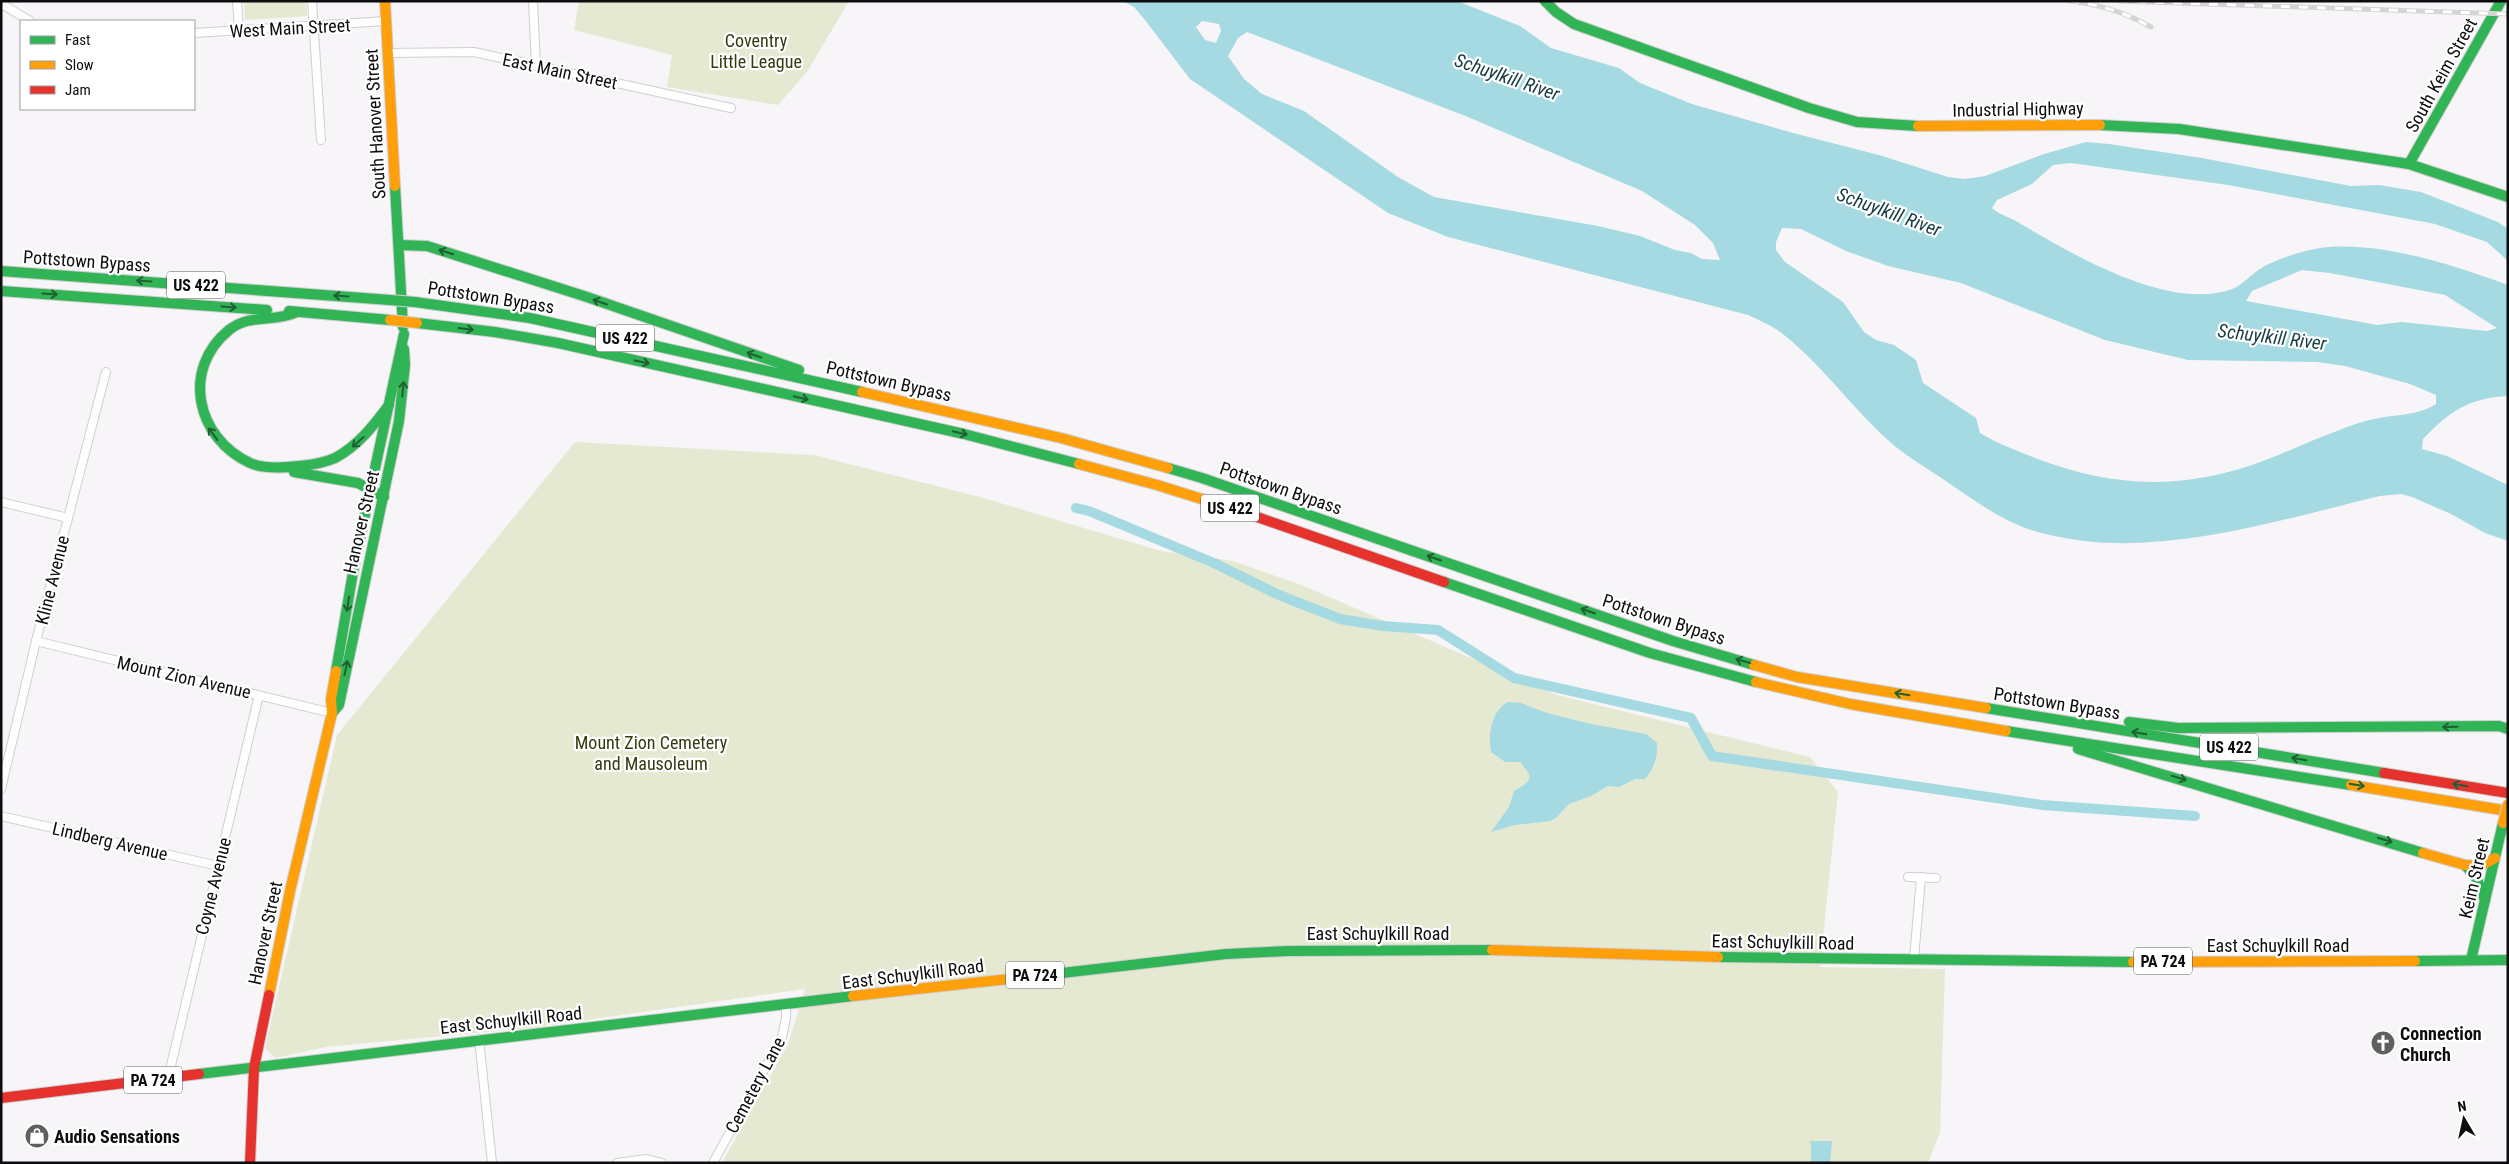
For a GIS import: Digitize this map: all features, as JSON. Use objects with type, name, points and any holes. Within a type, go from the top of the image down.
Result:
[{"type":"main road","name":"South Hanover Street","points":[[385,1],[398,245]]},
{"type":"main road","name":"Industrial Highway","points":[[1545,1],[1556,12],[1575,25],[1810,108],[1857,122],[1907,126],[2134,125],[2179,129],[2409,164],[2508,197]]},
{"type":"main road","name":"South Keim Street","points":[[2409,164],[2501,1]]},
{"type":"main road","name":"Hanover Street","points":[[332,713],[338,705],[361,593],[384,496],[402,401],[405,365],[398,245]]},
{"type":"main road","points":[[398,245],[427,246],[578,294],[807,373],[832,385]]},
{"type":"main road","name":"Pottstown Bypass","points":[[1,271],[415,302],[530,318],[1061,438],[1202,478],[1673,641],[1797,677],[2508,793]]},
{"type":"main road","name":"Pottstown Bypass","points":[[1,291],[390,320],[495,332],[558,343],[1049,455],[1225,506],[1583,631],[1710,670],[1850,704],[2508,811]]},
{"type":"main road","points":[[298,312],[287,318],[260,316],[240,322],[216,342],[204,363],[199,377],[200,409],[210,431],[229,450],[258,466],[358,483],[384,496]]},
{"type":"main road","name":"Hanover Street","points":[[250,1163],[254,1068],[286,910],[332,713],[331,699],[355,561],[390,406],[404,334]]},
{"type":"main road","points":[[258,466],[292,467],[328,461],[359,442],[390,406]]},
{"type":"main road","points":[[1950,702],[2178,728],[2505,725]]},
{"type":"main road","points":[[2032,735],[2465,866],[2481,866],[2495,858]]},
{"type":"main road","name":"Keim Street","points":[[2472,960],[2508,804]]},
{"type":"main road","points":[[2465,866],[2477,879],[2485,900]]},
{"type":"main road","name":"East Schuylkill Road","points":[[254,1068],[479,1039],[1216,955],[1288,950],[1408,948],[1688,957],[2230,962],[2508,960]]},
{"type":"main road","name":"PA 724","points":[[1,1098],[254,1068]]},
{"type":"street","points":[[237,1],[239,31]]},
{"type":"street","points":[[312,1],[320,140]]},
{"type":"street","points":[[533,1],[536,66]]},
{"type":"street","points":[[3,4],[28,20]]},
{"type":"street","name":"West Main Street","points":[[195,33],[386,21]]},
{"type":"street","name":"East Main Street","points":[[388,54],[474,52],[732,108]]},
{"type":"street","name":"Kline Avenue","points":[[1,789],[36,641],[106,372]]},
{"type":"street","points":[[1,502],[68,518]]},
{"type":"street","name":"Mount Zion Avenue","points":[[36,641],[332,713]]},
{"type":"street","name":"Coyne Avenue","points":[[168,1078],[259,695]]},
{"type":"street","name":"Lindberg Avenue","points":[[1,816],[218,866]]},
{"type":"street","points":[[1908,877],[1936,878]]},
{"type":"street","points":[[1914,959],[1921,877]]},
{"type":"street","name":"Cemetery Lane","points":[[713,1163],[782,1037],[786,1018],[786,1004]]},
{"type":"street","points":[[479,1039],[492,1163]]},
{"type":"street","points":[[616,1163],[647,1159],[662,1163]]},
{"type":"green space","points":[[244,1],[306,1],[307,16],[245,20]]},
{"type":"green space","name":"Coventry Little League","points":[[579,1],[849,1],[807,72],[778,105],[667,87],[672,55],[574,30]]},
{"type":"green space","name":"Mount Zion Cemetery and Mausoleum","points":[[575,442],[813,455],[980,497],[1161,551],[1233,561],[1304,586],[1557,695],[1810,757],[1838,792],[1820,967],[1945,969],[1940,1133],[1928,1163],[722,1163],[788,1044],[805,989],[530,1028],[326,1047],[275,1058],[265,1048],[337,735]]},
{"type":"water","name":"Schuylkill River","points":[[1123,1],[1457,1],[1520,26],[1551,48],[1619,68],[1640,83],[1692,104],[1879,155],[1948,177],[1965,179],[1985,176],[2044,154],[2086,142],[2202,158],[2351,186],[2379,185],[2421,192],[2498,222],[2508,229],[2508,261],[2487,242],[2435,224],[2228,185],[2071,163],[2053,165],[2032,184],[1997,200],[1992,208],[2042,237],[2123,277],[2152,287],[2181,293],[2208,294],[2232,289],[2263,267],[2283,258],[2313,249],[2342,246],[2390,251],[2415,256],[2440,262],[2508,285],[2508,396],[2494,397],[2471,403],[2451,414],[2423,439],[2422,449],[2447,456],[2508,485],[2508,541],[2485,533],[2451,514],[2401,494],[2380,496],[2206,536],[2162,541],[2117,543],[2074,540],[2031,530],[2007,520],[1984,506],[1896,447],[1867,420],[1799,348],[1767,324],[1748,315],[1448,237],[1388,213],[1190,79],[1134,7]],"holes":[[[1202,21],[1219,24],[1221,31],[1216,43],[1205,40],[1196,27]],[[1247,32],[1468,117],[1642,191],[1695,225],[1713,243],[1720,260],[1702,259],[1691,253],[1675,250],[1640,236],[1598,226],[1434,197],[1398,177],[1304,111],[1262,94],[1244,79],[1228,56],[1238,38]],[[1782,228],[1801,229],[1846,251],[1888,266],[1961,283],[2105,340],[2188,360],[2317,362],[2345,366],[2410,384],[2436,395],[2436,404],[2414,413],[2382,417],[2358,423],[2263,461],[2210,476],[2159,482],[2134,481],[2085,474],[2035,458],[2000,444],[1980,433],[1976,418],[1923,383],[1916,360],[1894,345],[1876,340],[1864,332],[1843,302],[1785,262],[1776,250],[1776,242]],[[2302,270],[2330,273],[2445,295],[2497,328],[2487,331],[2401,322],[2377,325],[2246,301],[2252,291]]]},
{"type":"water","points":[[1508,702],[1521,703],[1547,713],[1591,724],[1646,734],[1657,743],[1656,758],[1651,771],[1645,779],[1635,779],[1619,787],[1608,786],[1591,796],[1569,804],[1556,818],[1550,821],[1514,825],[1491,832],[1509,807],[1514,791],[1529,779],[1528,772],[1520,762],[1505,762],[1491,752],[1490,738],[1494,717],[1502,706]]},
{"type":"water","points":[[1809,1141],[1832,1141],[1830,1163],[1811,1163],[1811,1144]]},
{"type":"waterway","points":[[1076,508],[1089,511],[1214,563],[1279,595],[1340,619],[1383,626],[1438,630],[1514,678],[1691,718],[1712,756],[2042,805],[2195,816]]},
{"type":"railway","points":[[2070,1],[2112,10],[2151,27]]},
{"type":"railway","points":[[2119,1],[2508,14]]},
{"type":"traffic: fast","points":[[1545,1],[1556,12],[1574,24],[1809,108],[1857,122],[1918,126]]},
{"type":"traffic: fast","points":[[2409,164],[2501,1]]},
{"type":"traffic: fast","points":[[2100,125],[2179,129],[2409,164],[2508,197]]},
{"type":"traffic: fast","points":[[395,186],[403,327]]},
{"type":"traffic: fast","points":[[399,245],[427,246],[587,297],[799,370]]},
{"type":"traffic: fast","points":[[1,271],[390,300]]},
{"type":"traffic: fast","points":[[1,291],[267,310]]},
{"type":"traffic: fast","points":[[390,300],[415,302]]},
{"type":"traffic: fast","points":[[415,302],[530,318],[862,392]]},
{"type":"traffic: fast","points":[[289,311],[390,320]]},
{"type":"traffic: fast","points":[[297,312],[237,325],[229,330],[214,346],[204,364],[200,383],[201,402],[207,420],[217,437],[232,452],[255,465],[280,468],[317,464],[335,458],[351,447],[389,405]]},
{"type":"traffic: fast","points":[[417,323],[495,332],[558,343],[964,434],[1079,464]]},
{"type":"traffic: fast","points":[[336,671],[355,561],[404,334]]},
{"type":"traffic: fast","points":[[332,713],[339,705],[399,421],[405,365],[404,349]]},
{"type":"traffic: fast","points":[[1168,468],[1202,478],[1673,641],[1754,665]]},
{"type":"traffic: fast","points":[[294,472],[358,483],[384,497]]},
{"type":"traffic: fast","points":[[1444,582],[1650,653],[1756,682]]},
{"type":"traffic: fast","points":[[1986,708],[2384,773]]},
{"type":"traffic: fast","points":[[2129,722],[2178,728],[2499,726],[2508,729]]},
{"type":"traffic: fast","points":[[2006,731],[2351,785]]},
{"type":"traffic: fast","points":[[2078,749],[2423,853]]},
{"type":"traffic: fast","points":[[2471,960],[2503,823]]},
{"type":"traffic: fast","points":[[2465,865],[2477,879],[2485,900]]},
{"type":"traffic: fast","points":[[1036,976],[1226,954],[1288,951],[1492,950]]},
{"type":"traffic: fast","points":[[1718,957],[2133,962]]},
{"type":"traffic: fast","points":[[2415,961],[2508,960]]},
{"type":"traffic: fast","points":[[199,1074],[853,996]]},
{"type":"traffic: slow","points":[[385,1],[395,186]]},
{"type":"traffic: slow","points":[[1918,126],[2100,125]]},
{"type":"traffic: slow","points":[[390,320],[417,323]]},
{"type":"traffic: slow","points":[[862,392],[1061,438],[1168,468]]},
{"type":"traffic: slow","points":[[1079,464],[1157,485],[1237,510]]},
{"type":"traffic: slow","points":[[1754,665],[1797,677],[1986,708]]},
{"type":"traffic: slow","points":[[269,995],[290,891],[332,713],[331,699],[336,671]]},
{"type":"traffic: slow","points":[[1756,682],[1850,704],[2006,731]]},
{"type":"traffic: slow","points":[[2351,785],[2508,811]]},
{"type":"traffic: slow","points":[[2503,823],[2508,804]]},
{"type":"traffic: slow","points":[[2423,853],[2465,865],[2481,866],[2495,858]]},
{"type":"traffic: slow","points":[[1492,950],[1718,957]]},
{"type":"traffic: slow","points":[[2133,962],[2415,961]]},
{"type":"traffic: slow","points":[[853,996],[1036,976]]},
{"type":"traffic: jam","points":[[1237,510],[1444,582]]},
{"type":"traffic: jam","points":[[2384,773],[2508,793]]},
{"type":"traffic: jam","points":[[250,1163],[254,1068],[269,995]]},
{"type":"traffic: jam","points":[[1,1098],[199,1074]]},
{"type":"place","name":"Connection Church","points":[[2383,1043]]},
{"type":"place","name":"Audio Sensations","points":[[37,1136]]}]
